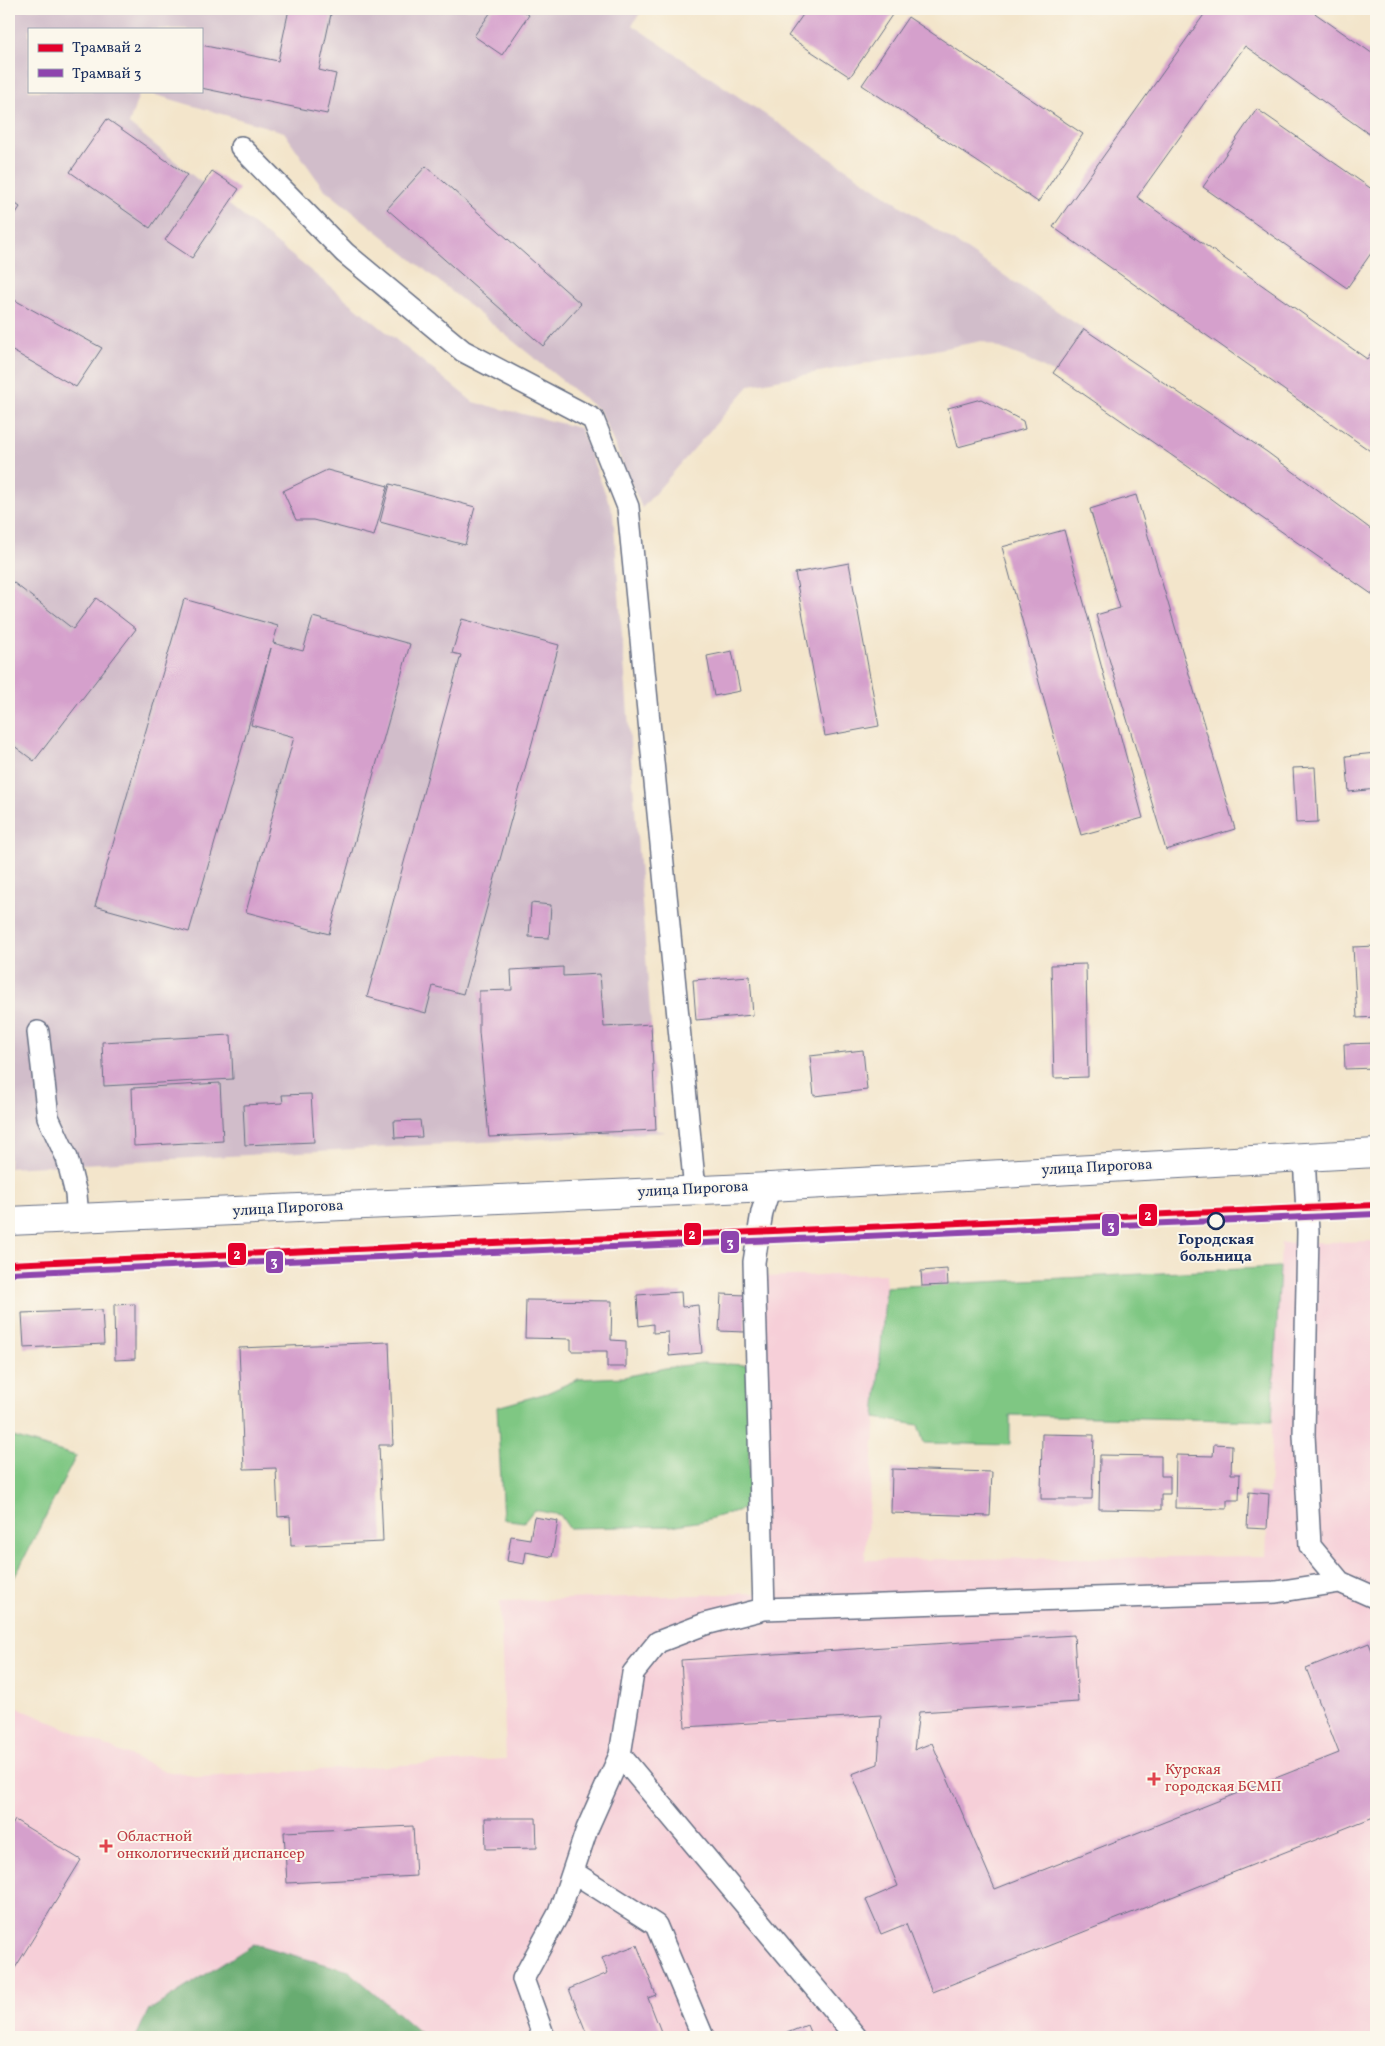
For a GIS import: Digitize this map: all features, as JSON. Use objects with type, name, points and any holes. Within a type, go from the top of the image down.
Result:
[{"type":"street","name":"улица Пирогова","points":[[9,1222],[770,1187],[1376,1153]]},
{"type":"lane","points":[[241,147],[345,253],[463,351],[593,418],[628,507],[695,1190]]},
{"type":"lane","points":[[38,1032],[48,1117],[67,1158],[76,1194],[78,1218]]},
{"type":"lane","points":[[1304,1156],[1308,1232],[1304,1435],[1310,1546],[1340,1582],[1376,1598]]},
{"type":"lane","points":[[764,1609],[754,1262],[762,1212],[770,1187]]},
{"type":"lane","points":[[544,2037],[524,1979],[559,1913],[587,1828],[620,1755],[633,1672],[658,1642],[705,1624],[764,1609],[1276,1592],[1340,1582]]},
{"type":"lane","points":[[620,1755],[856,2037]]},
{"type":"lane","points":[[573,1872],[656,1925],[703,2037]]},
{"type":"shaded area","points":[[9,9],[643,9],[632,25],[1084,329],[1053,373],[1023,357],[982,341],[750,385],[642,508],[600,411],[323,188],[284,132],[145,92],[202,92],[202,28],[28,28],[28,92],[140,92],[129,124],[473,402],[580,428],[613,513],[651,1024],[656,1130],[666,1132],[9,1168]]},
{"type":"shaded area","points":[[1376,1241],[1376,2037],[425,2037],[349,1971],[148,2011],[136,2037],[9,2037],[9,1704],[165,1771],[200,1777],[506,1759],[500,1601],[759,1593],[749,1277],[885,1274],[886,1287],[865,1560],[1266,1556],[1281,1243]]},
{"type":"green space","points":[[1280,1267],[1272,1421],[1010,1415],[1010,1445],[924,1443],[918,1425],[875,1418],[886,1287]]},
{"type":"green space","points":[[702,1363],[748,1365],[750,1507],[702,1521],[671,1526],[569,1528],[560,1515],[534,1510],[524,1522],[503,1519],[497,1407],[547,1393],[578,1379],[624,1377],[665,1368]]},
{"type":"green space","points":[[10,1436],[76,1456],[9,1588],[9,1438]]},
{"type":"green space","points":[[254,1944],[349,1971],[425,2037],[136,2037],[148,2011]]},
{"type":"building","points":[[289,9],[307,9],[331,14],[319,70],[336,74],[327,114],[202,88],[202,45],[278,61]]},
{"type":"building","points":[[493,9],[520,9],[529,15],[502,55],[474,36]]},
{"type":"building","points":[[807,9],[896,9],[850,77],[788,36]]},
{"type":"building","points":[[1208,9],[1309,9],[1376,56],[1376,139],[1245,46],[1137,197],[1367,359],[1376,345],[1376,455],[1053,227]]},
{"type":"building","points":[[908,17],[1083,134],[1038,202],[862,85]]},
{"type":"building","points":[[1257,109],[1376,192],[1376,246],[1347,288],[1203,187]]},
{"type":"building","points":[[107,119],[187,175],[150,228],[70,172]]},
{"type":"building","points":[[426,166],[581,304],[543,346],[387,209]]},
{"type":"building","points":[[212,171],[239,189],[192,258],[165,240]]},
{"type":"building","points":[[9,199],[20,207],[9,224]]},
{"type":"building","points":[[9,297],[102,348],[76,387],[9,349]]},
{"type":"building","points":[[1084,329],[1267,452],[1376,533],[1376,597],[1053,373]]},
{"type":"building","points":[[981,399],[1023,421],[1025,429],[958,447],[948,408]]},
{"type":"building","points":[[327,470],[388,486],[374,536],[313,520],[296,520],[283,491]]},
{"type":"building","points":[[390,484],[475,507],[465,545],[380,522]]},
{"type":"building","points":[[1136,495],[1235,829],[1166,850],[1096,615],[1120,608],[1090,509]]},
{"type":"building","points":[[1064,530],[1143,818],[1081,835],[1002,547]]},
{"type":"building","points":[[849,563],[879,726],[825,736],[795,573]]},
{"type":"building","points":[[9,579],[73,629],[96,598],[136,629],[34,761],[9,742]]},
{"type":"building","points":[[184,599],[278,626],[273,643],[303,651],[313,617],[410,644],[329,934],[246,912],[294,737],[251,725],[271,648],[189,932],[95,906]]},
{"type":"building","points":[[462,619],[559,645],[463,994],[433,986],[426,1013],[367,997],[461,655],[452,653]]},
{"type":"building","points":[[732,651],[740,691],[714,696],[707,656]]},
{"type":"building","points":[[1376,753],[1376,789],[1349,792],[1346,756]]},
{"type":"building","points":[[1315,767],[1318,822],[1296,823],[1293,768]]},
{"type":"building","points":[[531,903],[551,905],[549,938],[529,937]]},
{"type":"building","points":[[1376,946],[1376,1017],[1357,1018],[1353,947]]},
{"type":"building","points":[[1086,964],[1088,1077],[1054,1078],[1051,965]]},
{"type":"building","points":[[563,967],[563,976],[600,974],[604,1027],[651,1024],[656,1130],[489,1137],[479,1032],[479,991],[512,990],[511,970]]},
{"type":"building","points":[[750,976],[753,1015],[696,1020],[693,980]]},
{"type":"building","points":[[231,1035],[233,1079],[104,1086],[102,1042]]},
{"type":"building","points":[[1376,1043],[1376,1068],[1345,1069],[1344,1044]]},
{"type":"building","points":[[863,1050],[867,1090],[814,1096],[810,1056]]},
{"type":"building","points":[[220,1083],[223,1141],[134,1146],[132,1088]]},
{"type":"building","points":[[311,1094],[314,1142],[245,1145],[243,1105],[283,1103],[282,1095]]},
{"type":"building","points":[[420,1120],[422,1137],[395,1138],[394,1121]]},
{"type":"building","points":[[947,1269],[948,1285],[922,1286],[921,1271]]},
{"type":"building","points":[[681,1292],[682,1307],[698,1305],[702,1353],[669,1356],[668,1332],[653,1333],[653,1324],[639,1326],[637,1295]]},
{"type":"building","points":[[721,1294],[746,1295],[745,1332],[719,1331]]},
{"type":"building","points":[[526,1300],[612,1301],[611,1340],[626,1341],[626,1367],[607,1367],[607,1351],[571,1351],[571,1339],[525,1338]]},
{"type":"building","points":[[135,1304],[135,1359],[115,1360],[114,1305]]},
{"type":"building","points":[[102,1310],[104,1344],[24,1348],[22,1313]]},
{"type":"building","points":[[389,1342],[393,1445],[379,1445],[383,1542],[291,1546],[290,1516],[278,1517],[276,1468],[244,1469],[239,1348]]},
{"type":"building","points":[[1042,1434],[1094,1435],[1092,1499],[1041,1499]]},
{"type":"building","points":[[1214,1444],[1232,1445],[1231,1474],[1240,1474],[1239,1500],[1227,1500],[1227,1509],[1175,1508],[1176,1455],[1213,1456]]},
{"type":"building","points":[[1100,1455],[1161,1456],[1161,1476],[1170,1476],[1170,1494],[1161,1494],[1161,1510],[1099,1509]]},
{"type":"building","points":[[892,1469],[992,1472],[990,1516],[891,1513]]},
{"type":"building","points":[[1249,1492],[1269,1494],[1267,1529],[1247,1528]]},
{"type":"building","points":[[534,1517],[558,1521],[552,1557],[526,1552],[524,1564],[507,1561],[511,1536],[530,1539]]},
{"type":"building","points":[[1074,1635],[1078,1702],[919,1712],[914,1750],[932,1743],[995,1889],[1339,1753],[1306,1668],[1369,1643],[1376,1661],[1376,1816],[932,1992],[906,1924],[881,1934],[866,1900],[898,1886],[852,1774],[878,1764],[881,1715],[685,1727],[681,1660]]},
{"type":"building","points":[[485,1818],[536,1818],[537,1848],[486,1849]]},
{"type":"building","points":[[15,1820],[81,1860],[9,1978],[9,1831]]},
{"type":"building","points":[[413,1826],[416,1876],[287,1883],[284,1832]]},
{"type":"building","points":[[637,1945],[656,1995],[648,1998],[663,2037],[588,2037],[569,1989],[608,1973],[602,1958]]},
{"type":"building","points":[[807,2025],[812,2037],[777,2037]]},
{"type":"tram line","name":"2","points":[[9,1264],[1376,1205]]},
{"type":"tram line","name":"3","points":[[9,1273],[1376,1214]]},
{"type":"place","name":"Городская больница","points":[[1216,1221]]},
{"type":"place","name":"Курская городская БСМП","points":[[1154,1779]]},
{"type":"place","name":"Областной онкологический диспансер","points":[[106,1846]]}]
